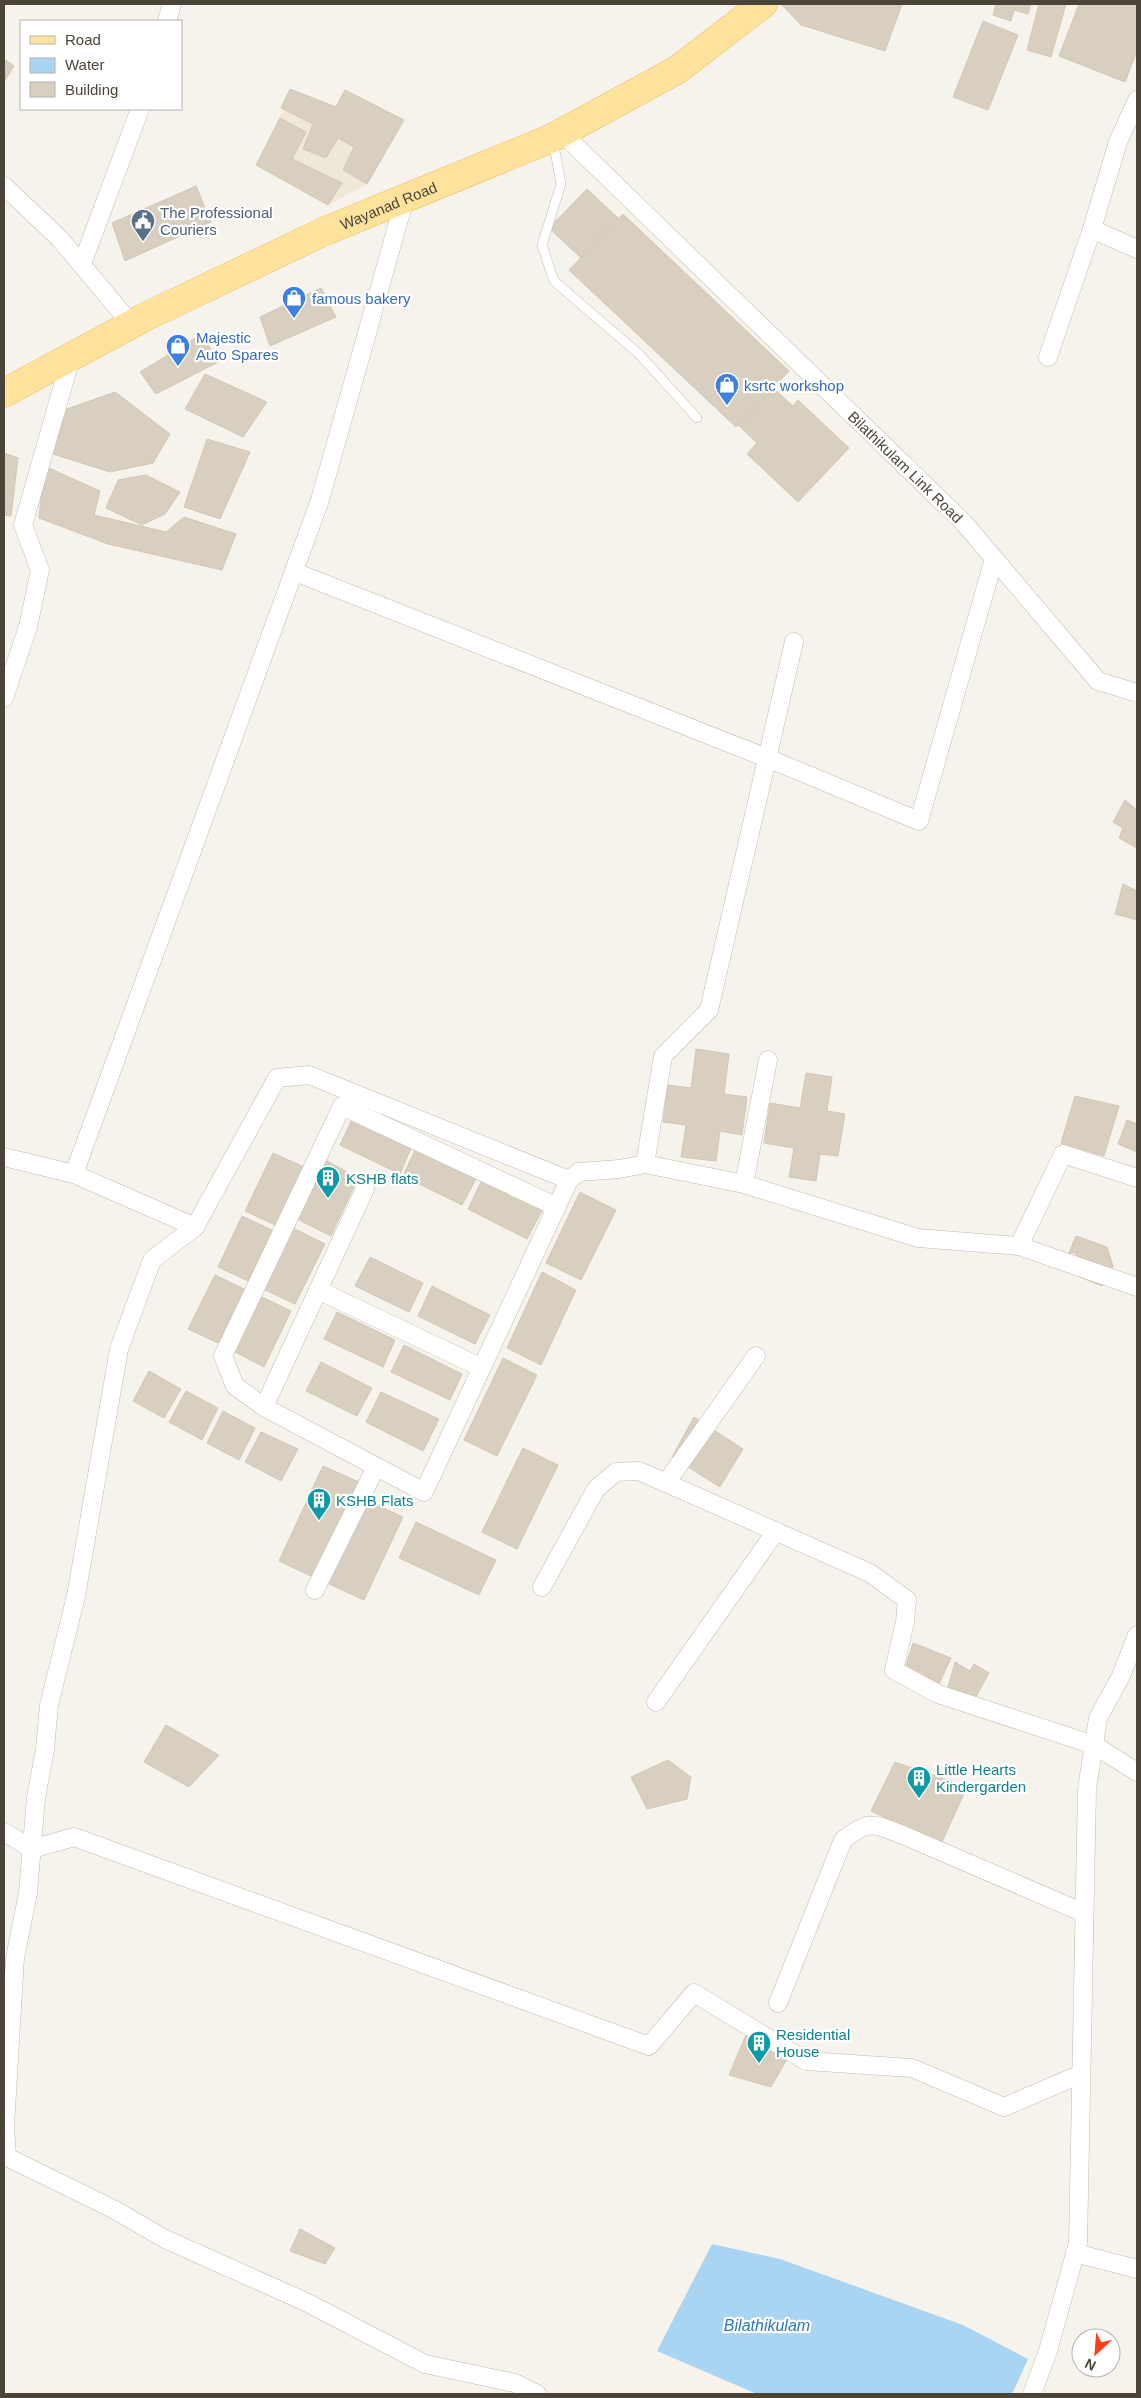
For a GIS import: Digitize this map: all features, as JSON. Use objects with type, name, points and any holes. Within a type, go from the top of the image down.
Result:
[{"type":"main road","name":"Wayanad Road","points":[[4,393],[72,354],[131,324],[323,232],[557,135],[677,70],[763,4]]},
{"type":"street","points":[[167,20],[172,4]]},
{"type":"street","points":[[1048,357],[1092,229],[1118,142],[1137,100]]},
{"type":"street","points":[[82,264],[140,110]]},
{"type":"street","name":"Bilathikulam Link Road","points":[[557,135],[964,523],[1098,681],[1137,693]]},
{"type":"street","points":[[4,186],[60,239],[131,324]]},
{"type":"street","points":[[74,1174],[320,500],[405,198]]},
{"type":"street","points":[[1092,229],[1137,249]]},
{"type":"street","points":[[4,698],[28,628],[40,570],[23,525],[72,354]]},
{"type":"street","points":[[295,572],[767,758],[919,821],[994,559]]},
{"type":"street","points":[[645,1164],[663,1056],[709,1010],[794,642]]},
{"type":"street","points":[[744,1184],[768,1060]]},
{"type":"street","points":[[537,2394],[515,2382],[425,2364],[306,2302],[165,2239],[115,2210],[5,2160],[4,2125],[15,1958],[28,1892],[36,1798],[45,1749],[49,1705],[76,1596],[119,1349],[152,1260],[195,1227],[277,1078],[309,1075],[569,1180]]},
{"type":"street","points":[[557,1207],[342,1106],[223,1356],[235,1386],[264,1407],[424,1492],[557,1207],[569,1180],[580,1172],[592,1169],[619,1169],[645,1164],[744,1184],[918,1238],[1019,1246],[1137,1287]]},
{"type":"street","points":[[1019,1246],[1064,1154],[1137,1178]]},
{"type":"street","points":[[4,1157],[74,1174],[195,1227]]},
{"type":"street","points":[[264,1407],[365,1189]]},
{"type":"street","points":[[318,1290],[482,1368]]},
{"type":"street","points":[[666,1483],[756,1356]]},
{"type":"street","points":[[315,1590],[376,1467]]},
{"type":"street","points":[[542,1587],[596,1489],[616,1472],[639,1471],[870,1573],[907,1600],[905,1622],[894,1670],[938,1694],[1094,1745],[1137,1772]]},
{"type":"street","points":[[656,1702],[776,1531]]},
{"type":"street","points":[[1032,2394],[1048,2351],[1078,2243],[1087,1789],[1098,1718],[1121,1676],[1137,1635]]},
{"type":"street","points":[[778,2003],[843,1840],[860,1826],[876,1825],[903,1835],[1084,1913]]},
{"type":"street","points":[[4,1832],[32,1849],[74,1837],[649,2046],[694,1993],[806,2061],[912,2068],[1004,2107],[1081,2074]]},
{"type":"street","points":[[1075,2253],[1137,2269]]},
{"type":"lane","points":[[557,135],[561,184],[542,245],[554,281],[639,354],[697,418]]},
{"type":"shaded area","points":[[345,90],[404,120],[367,184],[328,205],[256,165],[293,91],[335,107]]},
{"type":"water","name":"Bilathikulam","points":[[712,2244],[780,2259],[963,2325],[1028,2359],[1012,2394],[757,2394],[657,2351]]},
{"type":"building","points":[[781,4],[902,4],[885,51],[801,25]]},
{"type":"building","points":[[996,4],[1031,4],[1028,14],[1014,10],[1011,21],[993,15]]},
{"type":"building","points":[[1039,4],[1066,4],[1051,57],[1027,50]]},
{"type":"building","points":[[1079,4],[1137,4],[1137,51],[1125,82],[1059,56]]},
{"type":"building","points":[[983,21],[1018,35],[988,110],[953,97]]},
{"type":"building","points":[[4,59],[14,66],[4,82]]},
{"type":"building","points":[[290,89],[336,107],[345,90],[404,120],[367,184],[343,170],[354,147],[338,138],[326,158],[303,149],[313,124],[281,108]]},
{"type":"building","points":[[280,118],[306,132],[292,159],[342,183],[328,205],[256,165]]},
{"type":"building","name":"The Professional Couriers","points":[[196,186],[211,222],[125,261],[112,223]]},
{"type":"building","points":[[587,189],[618,218],[581,258],[549,228]]},
{"type":"building","points":[[623,214],[789,371],[736,427],[569,270]]},
{"type":"building","points":[[321,288],[336,317],[270,346],[260,317]]},
{"type":"building","name":"Majestic Auto Spares","points":[[202,334],[218,362],[156,394],[140,372]]},
{"type":"building","points":[[205,374],[267,402],[243,437],[185,409]]},
{"type":"building","points":[[773,388],[793,406],[798,400],[849,448],[798,502],[747,454],[757,443],[738,425]]},
{"type":"building","points":[[115,392],[170,434],[153,463],[110,472],[53,454],[67,409]]},
{"type":"building","points":[[207,439],[250,452],[220,519],[184,507]]},
{"type":"building","points":[[4,453],[18,458],[11,516],[4,515]]},
{"type":"building","points":[[49,468],[100,491],[94,515],[166,532],[184,517],[236,534],[222,570],[108,544],[39,518],[41,498]]},
{"type":"building","points":[[146,475],[180,492],[165,514],[142,525],[106,508],[118,480]]},
{"type":"building","points":[[1125,800],[1137,810],[1137,848],[1119,838],[1123,828],[1113,822]]},
{"type":"building","points":[[1123,884],[1137,891],[1137,920],[1115,914]]},
{"type":"building","points":[[696,1049],[729,1054],[724,1094],[747,1097],[742,1135],[720,1131],[716,1161],[681,1157],[686,1125],[663,1122],[668,1085],[691,1088]]},
{"type":"building","points":[[806,1073],[832,1077],[827,1111],[845,1114],[838,1156],[820,1154],[816,1181],[789,1177],[794,1148],[764,1143],[770,1103],[800,1108]]},
{"type":"building","points":[[1075,1096],[1119,1106],[1104,1156],[1061,1143]]},
{"type":"building","name":"KSHB Flats","points":[[353,1117],[412,1146],[400,1174],[340,1145]]},
{"type":"building","points":[[1127,1120],[1137,1124],[1137,1152],[1118,1144]]},
{"type":"building","name":"KSHB Flats","points":[[416,1148],[477,1177],[462,1205],[403,1176]]},
{"type":"building","name":"KSHB Flats","points":[[273,1153],[304,1167],[275,1225],[245,1211]]},
{"type":"building","name":"KSHB flats","points":[[327,1161],[358,1178],[331,1236],[297,1219]]},
{"type":"building","points":[[482,1180],[543,1209],[527,1239],[468,1209]]},
{"type":"building","points":[[580,1192],[616,1210],[581,1280],[546,1263]]},
{"type":"building","points":[[242,1216],[272,1230],[248,1281],[218,1267]]},
{"type":"building","points":[[293,1228],[325,1244],[295,1304],[263,1289]]},
{"type":"building","points":[[1076,1236],[1107,1247],[1113,1266],[1102,1286],[1080,1277],[1082,1270],[1072,1268],[1077,1253],[1069,1253]]},
{"type":"building","points":[[370,1257],[423,1283],[409,1312],[355,1286]]},
{"type":"building","points":[[542,1272],[576,1290],[541,1365],[507,1348]]},
{"type":"building","points":[[215,1275],[244,1289],[218,1343],[188,1329]]},
{"type":"building","points":[[432,1286],[490,1315],[475,1344],[418,1316]]},
{"type":"building","points":[[260,1296],[291,1311],[264,1367],[233,1351]]},
{"type":"building","points":[[337,1312],[395,1340],[383,1367],[324,1339]]},
{"type":"building","points":[[404,1345],[462,1374],[450,1400],[391,1372]]},
{"type":"building","points":[[503,1358],[537,1375],[497,1456],[464,1440]]},
{"type":"building","points":[[321,1362],[372,1388],[357,1416],[306,1391]]},
{"type":"building","points":[[149,1371],[181,1389],[164,1418],[133,1401]]},
{"type":"building","points":[[186,1391],[218,1408],[202,1440],[169,1422]]},
{"type":"building","name":"KSHB Flats","points":[[381,1392],[439,1419],[423,1451],[366,1422]]},
{"type":"building","points":[[223,1411],[255,1428],[239,1460],[207,1443]]},
{"type":"building","points":[[694,1417],[743,1449],[720,1487],[672,1457]]},
{"type":"building","points":[[261,1432],[298,1449],[281,1481],[245,1462]]},
{"type":"building","points":[[523,1448],[558,1465],[517,1549],[482,1532]]},
{"type":"building","name":"KSHB Flats","points":[[323,1466],[359,1482],[313,1577],[279,1561]]},
{"type":"building","name":"KSHB Flats","points":[[366,1500],[403,1517],[364,1600],[327,1583]]},
{"type":"building","name":"KSHB Flats","points":[[416,1522],[496,1560],[479,1595],[399,1558]]},
{"type":"building","points":[[913,1643],[951,1658],[938,1686],[903,1675]]},
{"type":"building","points":[[955,1662],[970,1671],[974,1664],[989,1673],[974,1700],[947,1691]]},
{"type":"building","points":[[166,1725],[219,1755],[189,1787],[144,1762]]},
{"type":"building","points":[[668,1760],[691,1777],[687,1799],[647,1809],[631,1777]]},
{"type":"building","name":"Little Hearts Kindergarden","points":[[895,1762],[967,1787],[941,1844],[871,1811]]},
{"type":"building","name":"Residential House","points":[[746,2035],[790,2054],[771,2087],[729,2075]]},
{"type":"building","points":[[300,2229],[335,2248],[325,2264],[290,2251]]},
{"type":"place","name":"The Professional Couriers","points":[[143,242]]},
{"type":"place","name":"famous bakery","points":[[294,319]]},
{"type":"place","name":"Majestic Auto Spares","points":[[178,367]]},
{"type":"place","name":"ksrtc workshop","points":[[727,406]]},
{"type":"place","name":"KSHB flats","points":[[328,1199]]},
{"type":"place","name":"KSHB Flats","points":[[319,1521]]},
{"type":"place","name":"Little Hearts Kindergarden","points":[[919,1799]]},
{"type":"place","name":"Residential House","points":[[759,2064]]}]
